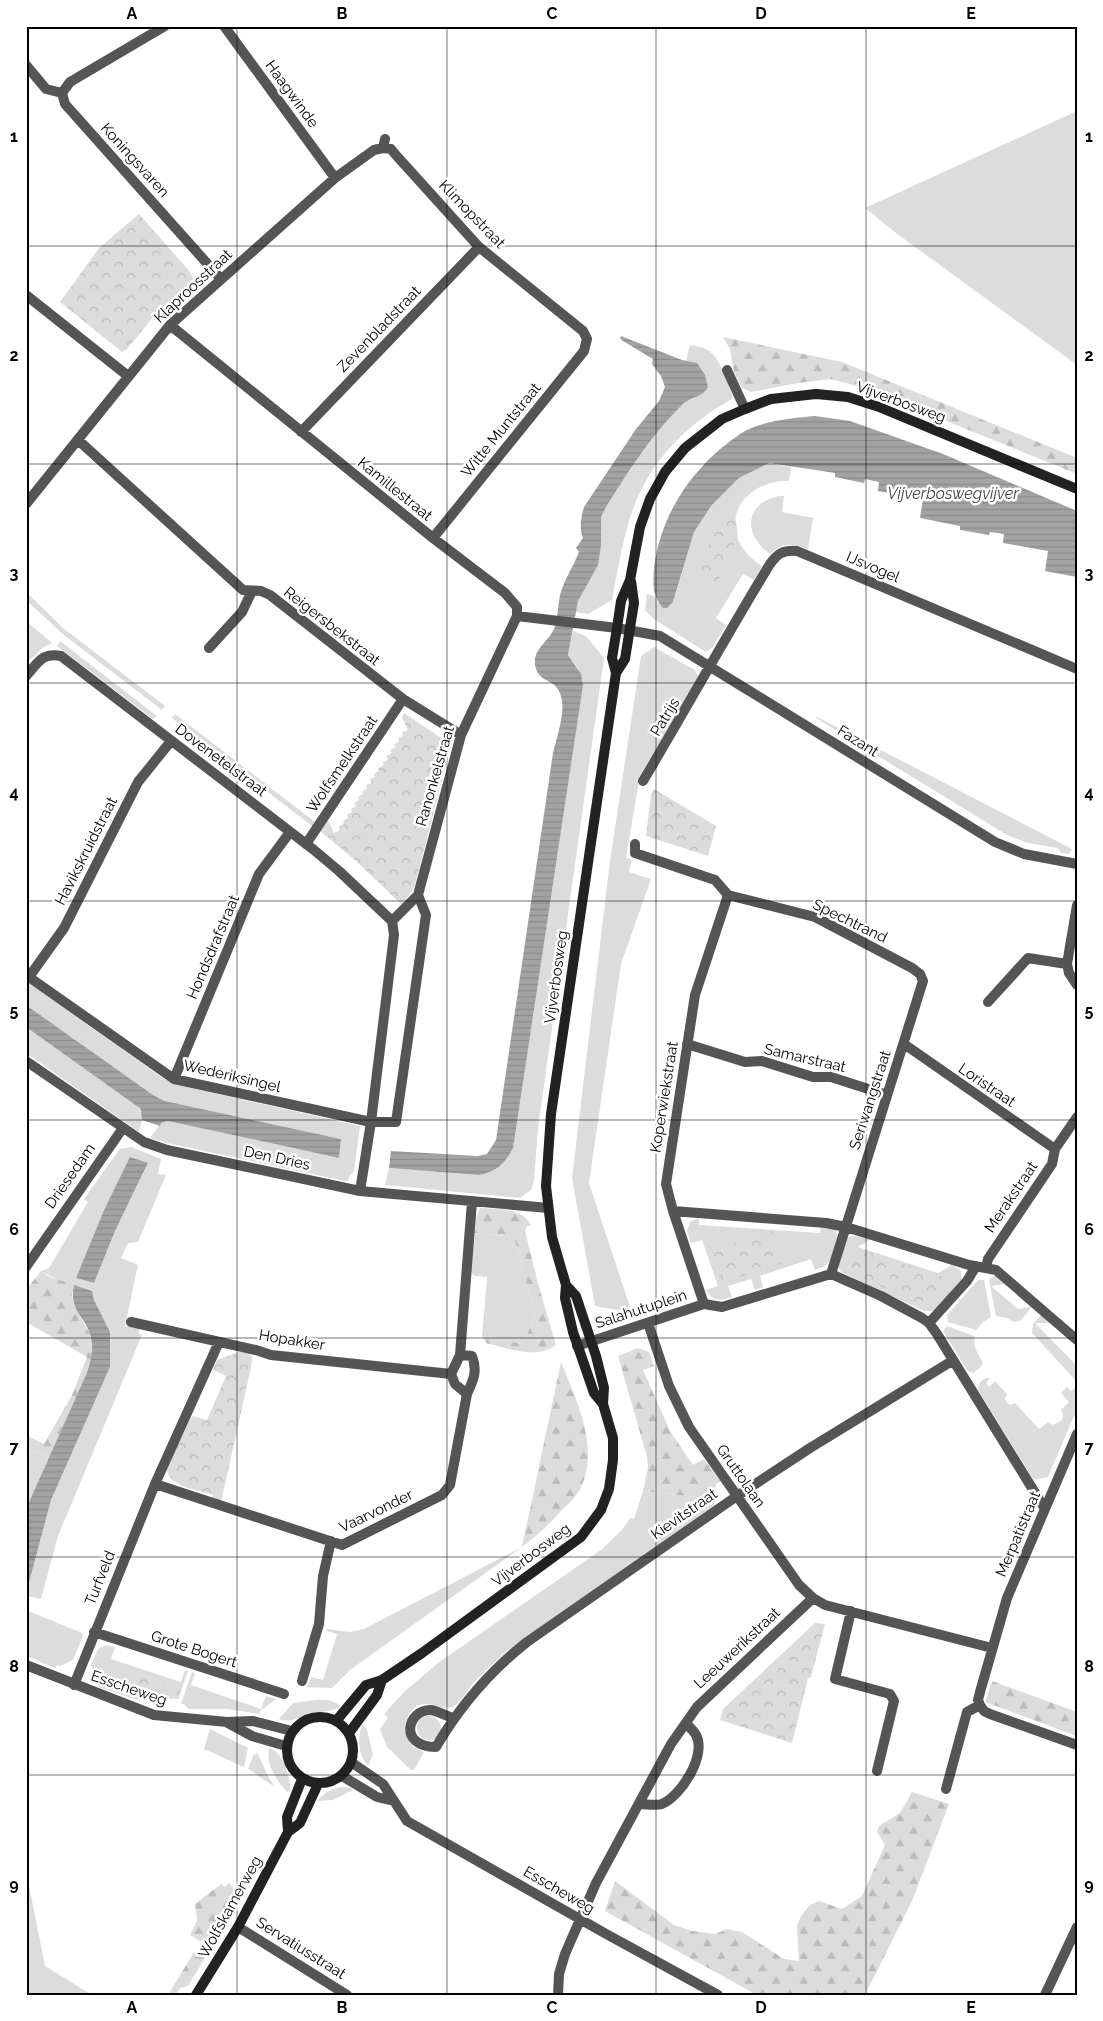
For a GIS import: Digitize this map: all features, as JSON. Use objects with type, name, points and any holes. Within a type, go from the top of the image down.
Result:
[{"type":"main road","name":"Vijverbosweg","points":[[604,1404],[594,1393],[577,1346],[565,1298],[566,1286],[552,1237],[548,1208],[546,1166],[551,1114],[616,673],[612,658],[621,601],[630,580],[640,527],[650,499],[665,472],[686,448],[704,432],[722,420],[745,409],[771,400],[801,394],[848,398],[879,406],[1077,489]]},
{"type":"main road","name":"Vijverbosweg","points":[[616,673],[625,659],[630,631],[634,603],[630,580]]},
{"type":"main road","name":"Vijverbosweg","points":[[336,1721],[366,1685],[382,1680],[484,1609],[581,1537],[601,1510],[612,1476],[613,1438],[604,1404],[604,1388],[591,1341],[576,1296],[566,1286]]},
{"type":"main road","points":[[349,1733],[377,1695],[382,1680]]},
{"type":"main road","points":[[312,1718],[328,1718],[336,1721],[349,1733],[353,1747],[351,1762],[342,1776],[334,1780],[318,1784],[302,1779],[294,1773],[289,1765],[286,1746],[292,1732],[304,1721],[312,1718]]},
{"type":"main road","name":"Wolfskamerweg","points":[[288,1832],[287,1817],[302,1779]]},
{"type":"main road","name":"Wolfskamerweg","points":[[196,1995],[238,1927],[288,1832],[300,1823],[318,1784]]},
{"type":"street","points":[[26,65],[46,89],[62,93],[70,82],[164,26]]},
{"type":"street","name":"Haagwinde","points":[[224,26],[335,178]]},
{"type":"street","name":"Koningsvaren","points":[[62,93],[65,104],[221,279]]},
{"type":"street","name":"Klaproosstraat","points":[[26,504],[170,325],[335,178],[384,143]]},
{"type":"street","name":"Klimopstraat","points":[[384,143],[479,247],[583,331],[588,339]]},
{"type":"street","name":"Zevenbladstraat","points":[[301,432],[479,247]]},
{"type":"street","points":[[26,295],[128,376]]},
{"type":"street","name":"Kamillestraat","points":[[170,325],[433,538],[505,593],[517,607],[517,616]]},
{"type":"street","name":"Witte Muntstraat","points":[[433,538],[584,351],[588,339]]},
{"type":"street","points":[[727,370],[745,409]]},
{"type":"street","name":"Reigersbekstraat","points":[[78,440],[243,590],[261,591],[270,596],[403,699],[461,735]]},
{"type":"street","name":"IJsvogel","points":[[710,667],[721,644],[777,554],[786,551],[797,551],[1077,669]]},
{"type":"street","points":[[209,648],[242,612],[252,591]]},
{"type":"street","points":[[517,616],[617,628]]},
{"type":"street","name":"Ranonkelstraat","points":[[392,921],[418,895],[461,735],[517,616]]},
{"type":"street","name":"Fazant","points":[[617,628],[660,636],[994,842],[1024,854],[1077,864]]},
{"type":"street","name":"Dovenetelstraat","points":[[26,676],[40,659],[51,654],[61,656],[306,844],[339,871],[392,921]]},
{"type":"street","name":"Patrijs","points":[[643,782],[700,688],[710,667]]},
{"type":"street","name":"Wolfsmelkstraat","points":[[306,844],[403,699]]},
{"type":"street","name":"Havikskruidstraat","points":[[28,976],[64,928],[138,782],[171,741]]},
{"type":"street","name":"Hondsdrafstraat","points":[[174,1079],[260,874],[290,832]]},
{"type":"street","points":[[635,844],[635,853],[715,880],[728,895]]},
{"type":"street","points":[[371,1122],[396,1122],[400,1110],[426,915],[418,895]]},
{"type":"street","name":"Spechtrand","points":[[728,895],[815,917],[912,968],[920,974],[923,981]]},
{"type":"street","name":"Koperwiekstraat","points":[[704,1304],[666,1184],[695,995],[728,895]]},
{"type":"street","points":[[1077,904],[1067,964],[1069,973],[1077,985]]},
{"type":"street","points":[[360,1191],[371,1122],[394,936],[392,921]]},
{"type":"street","points":[[988,1002],[1028,958],[1067,964]]},
{"type":"street","name":"Wederiksingel","points":[[28,976],[174,1079],[371,1122]]},
{"type":"street","name":"Seriwangstraat","points":[[846,1227],[923,981]]},
{"type":"street","name":"Samarstraat","points":[[687,1044],[745,1062],[762,1061],[813,1077],[831,1077],[887,1095]]},
{"type":"street","name":"Loristraat","points":[[904,1044],[1054,1149]]},
{"type":"street","name":"Den Dries","points":[[26,1061],[144,1142],[167,1150],[360,1191],[548,1208]]},
{"type":"street","name":"Merakstraat","points":[[981,1267],[1052,1164],[1054,1149],[1077,1117]]},
{"type":"street","name":"Driesedam","points":[[26,1267],[123,1128]]},
{"type":"street","points":[[467,1394],[455,1384],[451,1374],[460,1355],[472,1202]]},
{"type":"street","points":[[673,1211],[826,1223],[996,1270],[1077,1340]]},
{"type":"street","points":[[846,1227],[830,1274],[881,1296],[929,1323],[1045,1509]]},
{"type":"street","points":[[929,1323],[981,1267]]},
{"type":"street","name":"Salahutuplein","points":[[577,1346],[704,1304],[722,1307],[830,1274]]},
{"type":"street","name":"Hopakker","points":[[131,1322],[279,1356],[451,1374]]},
{"type":"street","name":"Gruttolaan","points":[[648,1323],[660,1364],[681,1413],[799,1585],[813,1598],[825,1605],[992,1648]]},
{"type":"street","name":"Turfveld","points":[[74,1685],[155,1484],[219,1342]]},
{"type":"street","name":"Vaarvonder","points":[[155,1484],[342,1545],[442,1496],[450,1485],[467,1394],[474,1380],[476,1365],[472,1356],[460,1355]]},
{"type":"street","name":"Kievitstraat","points":[[453,1718],[430,1710],[422,1712],[415,1716],[411,1722],[411,1735],[414,1741],[420,1745],[436,1747],[453,1718],[476,1689],[506,1659],[527,1642],[737,1496],[810,1448],[952,1361]]},
{"type":"street","name":"Merpatistraat","points":[[980,1705],[978,1700],[1007,1598],[1077,1434]]},
{"type":"street","points":[[302,1681],[319,1624],[323,1576],[331,1541]]},
{"type":"street","name":"Leeuwerikstraat","points":[[558,1995],[559,1974],[565,1954],[596,1883],[671,1744],[697,1707],[813,1598]]},
{"type":"street","points":[[851,1612],[835,1679],[890,1694],[894,1700],[877,1771]]},
{"type":"street","name":"Grote Bogert","points":[[94,1632],[284,1694]]},
{"type":"street","name":"Esscheweg","points":[[26,1665],[154,1715],[227,1722],[253,1721],[292,1732]]},
{"type":"street","points":[[946,1789],[967,1712],[980,1705],[984,1712],[1077,1745]]},
{"type":"street","name":"Esscheweg","points":[[227,1722],[252,1736],[286,1746]]},
{"type":"street","points":[[639,1804],[661,1805],[676,1795],[690,1776],[698,1756],[697,1736],[686,1723]]},
{"type":"street","name":"Esscheweg","points":[[351,1762],[379,1780],[407,1821],[718,1995]]},
{"type":"street","points":[[342,1776],[377,1797],[394,1802]]},
{"type":"street","name":"Servatiusstraat","points":[[238,1927],[347,1995]]},
{"type":"street","points":[[1045,1995],[1077,1927]]},
{"type":"green space","points":[[1077,111],[1077,365],[896,233],[865,208]]},
{"type":"green space","points":[[139,214],[191,273],[193,279],[155,315],[126,350],[122,352],[60,302],[99,248]]},
{"type":"green space","points":[[723,337],[842,362],[1077,458],[1077,474],[870,390],[831,379],[751,392],[742,388],[734,372],[730,349]]},
{"type":"green space","points":[[690,345],[707,350],[717,359],[726,377],[732,399],[697,422],[681,436],[654,467],[635,504],[628,525],[612,600],[588,614],[576,612],[601,528],[601,517],[606,507],[632,466],[661,428],[683,404],[706,391],[708,387],[702,370],[695,364],[686,361]]},
{"type":"green space","points":[[768,463],[791,467],[789,481],[767,484],[748,495],[736,514],[735,525],[741,546],[750,557],[762,566],[754,580],[743,574],[716,618],[726,625],[713,647],[706,652],[655,620],[645,610],[647,594],[655,596],[658,603],[671,605],[694,532],[711,506],[739,478]]},
{"type":"green space","points":[[779,496],[784,496],[782,512],[813,518],[808,550],[788,545],[779,547],[770,554],[755,538],[751,520],[754,512],[759,505]]},
{"type":"green space","points":[[730,516],[736,519],[738,540],[725,556],[718,583],[698,579],[713,536]]},
{"type":"green space","points":[[26,592],[63,628],[165,706],[162,710],[64,635],[26,600]]},
{"type":"green space","points":[[26,621],[52,643],[42,648],[34,657],[26,662]]},
{"type":"green space","points":[[573,631],[586,636],[604,658],[538,1128],[534,1181],[531,1190],[520,1198],[385,1185],[389,1168],[479,1175],[495,1170],[578,668],[568,655]]},
{"type":"green space","points":[[60,641],[157,716],[153,719],[57,646]]},
{"type":"green space","points":[[654,647],[695,670],[699,679],[640,775],[626,858],[632,860],[629,872],[651,879],[621,964],[589,1183],[632,1313],[595,1306],[572,1178],[610,861],[641,656]]},
{"type":"green space","points":[[404,713],[450,744],[450,748],[415,885],[401,904],[356,861],[320,831],[328,820],[334,833],[340,830],[339,827],[344,824],[343,821],[348,818],[347,815],[352,812],[351,809],[356,806],[354,803],[363,794],[362,791],[367,789],[366,785],[372,783],[370,779],[375,777],[374,774],[379,771],[378,768],[384,765],[383,762],[388,760],[386,756],[392,753],[390,750],[396,747],[394,744],[399,742],[398,738],[403,736],[402,732],[408,730],[402,717]]},
{"type":"green space","points":[[175,714],[315,822],[312,826],[172,718]]},
{"type":"green space","points":[[817,717],[1072,849],[1069,854],[1061,853],[1058,848],[1028,843],[1007,835]]},
{"type":"green space","points":[[654,789],[716,826],[708,856],[646,836],[651,795]]},
{"type":"green space","points":[[26,981],[164,1079],[177,1085],[360,1126],[354,1171],[348,1181],[150,1138],[161,1123],[168,1121],[339,1158],[341,1139],[165,1101],[153,1095],[26,1005]]},
{"type":"green space","points":[[26,1027],[141,1109],[143,1116],[139,1132],[26,1053]]},
{"type":"green space","points":[[131,1147],[161,1159],[158,1174],[166,1175],[138,1242],[128,1243],[121,1258],[138,1265],[125,1326],[139,1329],[139,1334],[142,1335],[58,1536],[41,1599],[26,1596],[26,1586],[51,1500],[110,1367],[110,1332],[94,1300],[92,1291],[60,1281],[41,1271],[49,1268],[88,1202],[84,1199],[120,1149]],"holes":[[[131,1157],[148,1164],[115,1231],[94,1283],[76,1278],[104,1210]]]},
{"type":"green space","points":[[480,1208],[516,1212],[522,1215],[531,1226],[527,1226],[525,1231],[556,1345],[539,1352],[521,1352],[486,1343],[482,1336],[523,1344],[535,1315],[514,1237],[475,1233],[476,1219]]},
{"type":"green space","points":[[699,1218],[699,1225],[820,1233],[821,1226],[834,1228],[838,1237],[832,1258],[821,1268],[815,1270],[811,1259],[760,1276],[763,1287],[755,1290],[751,1279],[728,1286],[732,1297],[717,1300],[711,1297],[706,1290],[718,1286],[702,1240],[691,1243],[687,1231],[690,1222]]},
{"type":"green space","points":[[772,1231],[783,1263],[722,1283],[711,1251]]},
{"type":"green space","points":[[475,1233],[514,1237],[535,1315],[523,1344],[482,1336],[487,1277],[475,1276],[471,1273]]},
{"type":"green space","points":[[854,1236],[871,1239],[858,1247],[938,1273],[952,1265],[961,1271],[962,1282],[934,1311],[924,1311],[841,1272],[838,1266],[846,1238]]},
{"type":"green space","points":[[856,1249],[944,1277],[940,1295],[926,1308],[848,1271]]},
{"type":"green space","points":[[41,1271],[50,1277],[74,1285],[72,1295],[74,1306],[90,1334],[92,1358],[49,1457],[26,1448],[26,1435],[44,1444],[72,1395],[87,1357],[26,1322],[26,1290]]},
{"type":"green space","points":[[995,1275],[1005,1284],[991,1286],[1018,1309],[1032,1307],[1020,1321],[1014,1322],[1007,1318],[996,1316],[989,1280]]},
{"type":"green space","points":[[978,1280],[984,1280],[991,1317],[976,1330],[948,1322],[947,1315]]},
{"type":"green space","points":[[1042,1314],[1049,1323],[1035,1323],[1077,1366],[1077,1382],[1032,1333],[1033,1324]]},
{"type":"green space","points":[[947,1326],[974,1336],[975,1348],[983,1363],[973,1373],[967,1370],[943,1331]]},
{"type":"green space","points":[[638,1348],[649,1352],[654,1366],[643,1370],[670,1431],[693,1465],[704,1459],[720,1481],[716,1484],[714,1499],[643,1491],[648,1467],[647,1457],[618,1356]]},
{"type":"green space","points":[[242,1351],[250,1353],[252,1363],[221,1502],[212,1499],[213,1495],[178,1484],[169,1475],[167,1469],[190,1419],[193,1416],[207,1420],[226,1376],[213,1370],[217,1360]]},
{"type":"green space","points":[[561,1362],[584,1424],[588,1456],[586,1472],[581,1487],[574,1498],[522,1547]]},
{"type":"green space","points":[[990,1378],[986,1383],[989,1387],[995,1381],[1007,1394],[1005,1399],[1007,1403],[1011,1405],[1015,1403],[1039,1429],[1048,1422],[1053,1425],[1062,1420],[1061,1410],[1069,1402],[1061,1393],[1067,1387],[1071,1391],[1077,1386],[1077,1409],[1048,1477],[1034,1480],[978,1390],[980,1382]]},
{"type":"green space","points":[[26,1448],[49,1457],[26,1513]]},
{"type":"green space","points":[[643,1491],[714,1499],[715,1505],[508,1650],[478,1678],[454,1706],[448,1708],[424,1704],[418,1705],[412,1710],[406,1720],[405,1732],[408,1740],[416,1748],[424,1752],[414,1770],[411,1770],[387,1747],[380,1729],[388,1718],[384,1714],[404,1692],[438,1663],[601,1550],[622,1530],[630,1518],[634,1519]]},
{"type":"green space","points":[[522,1547],[350,1670],[332,1688],[307,1687],[311,1677],[323,1680],[337,1634],[327,1631],[327,1629],[350,1632],[364,1629]]},
{"type":"green space","points":[[26,1610],[82,1633],[83,1636],[73,1660],[60,1666],[57,1665],[55,1668],[26,1656]]},
{"type":"green space","points":[[815,1623],[825,1624],[811,1677],[808,1678],[792,1743],[720,1720],[723,1709]]},
{"type":"green space","points":[[106,1645],[115,1647],[111,1659],[181,1682],[185,1670],[188,1671],[182,1688],[134,1673],[159,1696],[179,1697],[178,1699],[164,1698],[163,1701],[146,1697],[137,1700],[99,1687],[100,1683],[96,1681],[91,1665],[98,1649]]},
{"type":"green space","points":[[192,1672],[195,1674],[191,1685],[261,1709],[266,1696],[276,1699],[260,1711],[259,1714],[228,1709],[189,1709],[184,1704],[181,1704]]},
{"type":"green space","points":[[134,1673],[182,1688],[179,1697],[159,1696],[131,1685]]},
{"type":"green space","points":[[992,1681],[1077,1712],[1077,1736],[985,1702]]},
{"type":"green space","points":[[329,1700],[340,1705],[340,1707],[329,1711],[311,1713],[287,1721],[279,1719],[293,1703]]},
{"type":"green space","points":[[429,1716],[434,1717],[440,1723],[440,1733],[434,1739],[429,1740],[424,1739],[418,1733],[417,1728],[418,1723],[424,1717]]},
{"type":"green space","points":[[362,1724],[367,1730],[373,1754],[368,1766],[359,1746]]},
{"type":"green space","points":[[210,1729],[248,1748],[244,1767],[204,1749]]},
{"type":"green space","points":[[269,1748],[274,1750],[282,1759],[289,1779],[290,1791],[287,1792],[279,1783],[270,1766]]},
{"type":"green space","points":[[257,1752],[275,1787],[248,1769],[254,1754],[256,1755]]},
{"type":"green space","points":[[346,1787],[353,1790],[333,1800],[317,1801],[330,1791]]},
{"type":"green space","points":[[912,1792],[949,1804],[912,1901],[865,1995],[757,1995],[605,1911],[615,1881],[674,1925],[692,1931],[715,1934],[727,1929],[742,1932],[784,1959],[799,1961],[797,1926],[801,1916],[810,1905],[819,1901],[842,1909],[862,1896],[885,1845],[877,1832],[879,1826],[900,1813]]},
{"type":"green space","points":[[26,1870],[45,1966],[92,1995],[26,1995]]},
{"type":"green space","points":[[229,1883],[240,1894],[212,1948],[190,1935],[197,1921],[195,1904],[221,1884],[224,1887]]},
{"type":"green space","points":[[194,1952],[205,1958],[188,1986],[180,1988],[176,1995],[168,1995]]},
{"type":"water","points":[[621,336],[682,360],[697,363],[705,375],[708,387],[706,391],[683,404],[661,428],[632,466],[606,507],[601,517],[601,545],[598,565],[578,601],[568,655],[581,674],[583,685],[513,1148],[500,1166],[491,1172],[479,1175],[389,1168],[391,1151],[478,1156],[487,1154],[496,1140],[553,753],[562,717],[562,698],[559,690],[539,675],[535,665],[536,654],[554,629],[560,595],[579,552],[576,548],[583,538],[581,522],[584,507],[636,429],[659,401],[665,387],[661,376],[652,364],[653,359],[623,341],[620,338]]},
{"type":"water","name":"Vijverboswegvijver","points":[[815,416],[850,421],[943,454],[1077,511],[1077,577],[1045,571],[1048,551],[1003,543],[1004,534],[990,532],[989,535],[960,530],[960,526],[920,518],[923,499],[878,491],[879,482],[865,479],[864,483],[835,477],[835,473],[769,463],[739,478],[711,506],[694,532],[673,602],[667,608],[663,608],[655,594],[654,585],[654,568],[658,547],[672,509],[694,475],[723,446],[748,430],[776,421]]},
{"type":"water","points":[[26,1005],[153,1095],[165,1101],[341,1139],[339,1158],[168,1121],[161,1123],[160,1126],[142,1120],[141,1109],[26,1027]]},
{"type":"water","points":[[130,1157],[148,1163],[115,1231],[94,1283],[76,1278],[104,1210]]},
{"type":"water","points":[[74,1285],[92,1291],[94,1300],[110,1332],[110,1367],[51,1500],[29,1582],[26,1581],[26,1513],[29,1502],[85,1377],[91,1356],[90,1334],[73,1301]]}]
